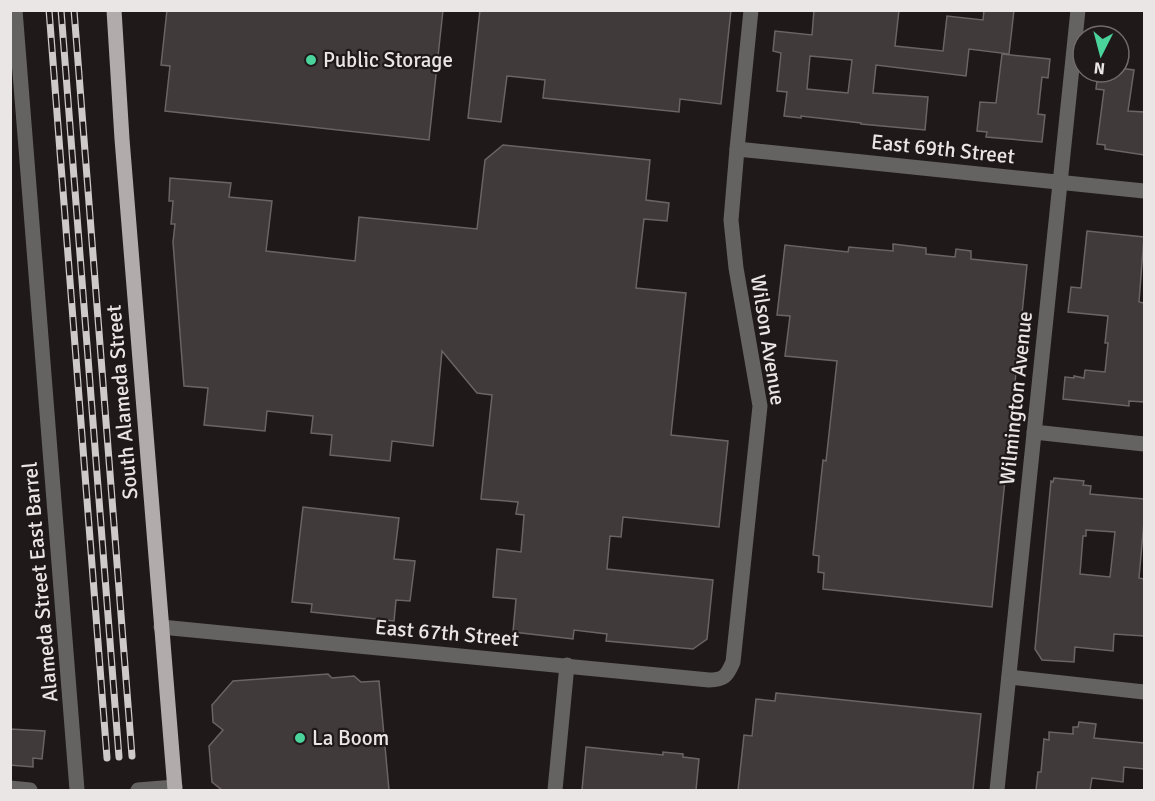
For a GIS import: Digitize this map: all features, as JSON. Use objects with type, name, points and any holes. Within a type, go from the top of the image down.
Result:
[{"type":"main road","name":"South Alameda Street","points":[[114,10],[122,139],[175,789]]},
{"type":"street","name":"Alameda Street East Barrel","points":[[15,10],[78,790]]},
{"type":"street","name":"Wilson Avenue","points":[[728,675],[733,662],[760,406],[736,268],[731,220],[751,10]]},
{"type":"street","name":"Wilmington Avenue","points":[[997,790],[1078,10]]},
{"type":"street","name":"East 69th Street","points":[[737,149],[1144,191]]},
{"type":"street","points":[[1034,432],[1144,444]]},
{"type":"street","name":"East 67th Street","points":[[161,627],[708,680],[718,680],[728,675]]},
{"type":"street","points":[[555,790],[567,665]]},
{"type":"street","points":[[1009,677],[1144,692]]},
{"type":"street","points":[[10,788],[30,790]]},
{"type":"street","points":[[138,790],[175,789]]},
{"type":"building","name":"Public Storage","points":[[167,10],[443,10],[429,140],[165,111],[170,66],[161,65]]},
{"type":"building","points":[[480,10],[731,10],[721,104],[680,99],[679,112],[543,98],[545,80],[507,76],[501,122],[468,118]]},
{"type":"building","points":[[814,10],[899,10],[895,46],[943,51],[947,16],[983,20],[984,10],[1014,10],[1009,54],[969,49],[966,76],[876,65],[873,93],[928,97],[925,130],[784,116],[787,92],[777,91],[781,53],[773,51],[775,31],[812,35]],"holes":[[[810,56],[852,60],[848,93],[807,89]]]},
{"type":"building","points":[[1002,54],[1050,59],[1048,78],[1042,77],[1038,114],[1045,115],[1042,142],[986,137],[987,132],[977,131],[980,102],[996,103]]},
{"type":"building","points":[[1131,70],[1134,70],[1128,111],[1144,112],[1144,155],[1105,149],[1105,145],[1097,144],[1104,90],[1096,89],[1097,84],[1131,84]]},
{"type":"building","points":[[503,145],[650,160],[646,200],[669,203],[667,221],[644,219],[636,288],[686,293],[671,435],[728,441],[719,527],[623,517],[621,537],[610,536],[607,569],[713,580],[707,639],[693,649],[606,641],[607,634],[574,630],[573,639],[513,632],[516,599],[493,597],[497,549],[521,552],[524,515],[516,514],[518,502],[481,499],[492,395],[477,393],[442,351],[433,446],[392,441],[390,461],[330,455],[332,435],[311,433],[313,416],[267,411],[265,431],[204,425],[208,388],[184,386],[173,242],[175,224],[171,224],[173,201],[169,201],[170,178],[231,183],[229,197],[272,201],[266,251],[355,261],[359,217],[477,229],[485,160]]},
{"type":"building","points":[[1087,231],[1144,237],[1139,302],[1144,303],[1144,402],[1129,401],[1129,406],[1063,399],[1065,377],[1084,378],[1085,370],[1105,372],[1108,316],[1068,312],[1071,287],[1081,288]]},
{"type":"building","points":[[893,244],[926,248],[926,254],[955,257],[956,249],[971,251],[971,259],[1027,265],[992,607],[823,589],[824,573],[818,572],[819,556],[813,555],[837,361],[785,356],[790,316],[777,315],[785,245],[848,252],[849,247],[893,251]]},
{"type":"building","points":[[1054,478],[1084,481],[1083,485],[1091,486],[1090,494],[1144,499],[1139,578],[1144,579],[1144,636],[1114,634],[1113,651],[1075,647],[1074,662],[1042,660],[1035,649],[1051,481],[1053,482]],"holes":[[[1086,530],[1115,532],[1110,577],[1080,574],[1083,536],[1086,536]]]},
{"type":"building","points":[[303,507],[399,518],[394,559],[415,561],[410,601],[396,600],[394,621],[311,612],[312,604],[292,602]]},
{"type":"building","name":"La Boom","points":[[328,674],[332,678],[354,676],[361,682],[379,681],[389,790],[222,790],[212,782],[209,746],[223,730],[213,722],[212,705],[233,681]]},
{"type":"building","points":[[776,693],[981,714],[973,790],[738,790],[744,735],[752,736],[756,699],[775,701]]},
{"type":"building","points":[[1079,722],[1096,724],[1094,738],[1144,743],[1144,769],[1124,767],[1123,782],[1092,778],[1090,790],[1036,790],[1038,772],[1041,772],[1044,739],[1049,740],[1049,732],[1073,734],[1073,727],[1078,727]]},
{"type":"building","points":[[10,729],[45,731],[42,759],[33,758],[33,767],[10,765]]},
{"type":"building","points":[[586,747],[663,755],[663,752],[683,754],[683,757],[699,759],[696,790],[582,790]]},
{"type":"railway","points":[[49,10],[107,758]]},
{"type":"railway","points":[[61,10],[119,757]]},
{"type":"railway","points":[[74,10],[132,756]]},
{"type":"place","name":"Public Storage","points":[[311,60]]},
{"type":"place","name":"La Boom","points":[[300,738]]}]
